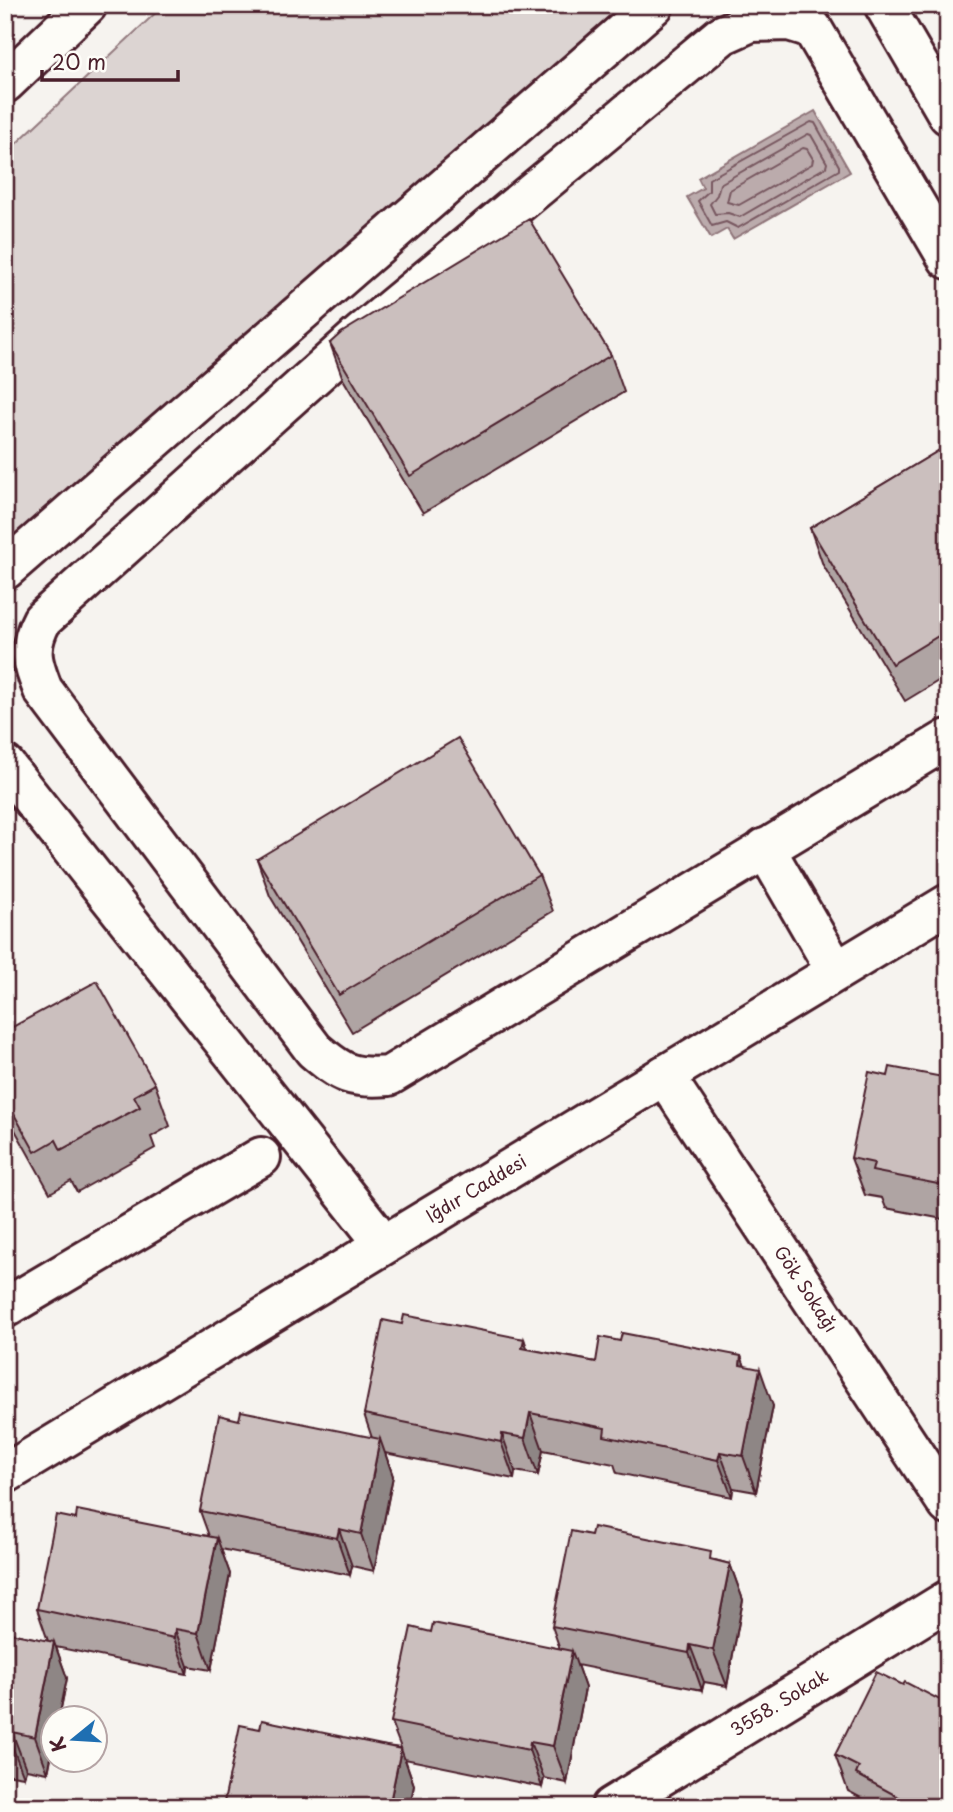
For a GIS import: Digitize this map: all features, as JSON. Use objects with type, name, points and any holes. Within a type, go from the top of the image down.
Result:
[{"type":"street","points":[[5,83],[87,5]]},
{"type":"street","points":[[5,570],[654,5]]},
{"type":"street","points":[[884,5],[948,115]]},
{"type":"street","points":[[948,259],[812,28],[789,21],[751,22],[722,35],[362,333],[42,620],[34,635],[32,663],[43,690],[314,1050],[335,1068],[361,1078],[389,1076],[948,740]]},
{"type":"street","points":[[5,765],[384,1244]]},
{"type":"street","points":[[765,848],[836,971]]},
{"type":"street","name":"Iğdır Caddesi","points":[[5,1474],[948,904]]},
{"type":"street","name":"Gök Sokağı","points":[[664,1075],[948,1505]]},
{"type":"street","points":[[5,1308],[261,1157]]},
{"type":"street","name":"3558. Sokak","points":[[611,1807],[948,1601]]},
{"type":"shaded area","points":[[164,5],[622,5],[5,549],[5,154]]},
{"type":"water","points":[[815,111],[850,172],[733,239],[727,229],[711,238],[687,197],[703,188],[698,178]]},
{"type":"building","points":[[529,219],[611,355],[410,476],[330,343],[341,333]]},
{"type":"building","points":[[948,445],[948,630],[892,664],[810,528]]},
{"type":"building","points":[[458,738],[539,875],[339,995],[257,859]]},
{"type":"building","points":[[97,981],[155,1084],[134,1096],[140,1107],[61,1150],[56,1140],[35,1152],[5,1098],[5,1031]]},
{"type":"building","points":[[890,1067],[948,1078],[948,1186],[872,1171],[874,1163],[851,1158],[869,1072],[888,1076]]},
{"type":"building","points":[[404,1315],[524,1339],[522,1348],[596,1362],[600,1337],[620,1341],[622,1333],[741,1356],[740,1365],[760,1369],[743,1456],[720,1452],[718,1460],[604,1436],[605,1428],[530,1413],[525,1438],[502,1434],[501,1442],[364,1414],[383,1320],[402,1324]]},
{"type":"building","points":[[241,1411],[380,1439],[361,1534],[339,1529],[337,1538],[200,1511],[219,1415],[239,1420]]},
{"type":"building","points":[[77,1510],[217,1538],[198,1633],[175,1629],[174,1638],[37,1609],[56,1515],[76,1519]]},
{"type":"building","points":[[593,1527],[711,1551],[710,1559],[730,1564],[713,1650],[690,1645],[689,1653],[552,1626],[571,1531],[591,1535]]},
{"type":"building","points":[[433,1623],[572,1651],[553,1746],[530,1742],[529,1750],[391,1722],[411,1627],[431,1632]]},
{"type":"building","points":[[5,1632],[54,1642],[42,1703],[38,1703],[35,1737],[12,1732],[10,1741],[5,1740]]},
{"type":"building","points":[[876,1672],[903,1685],[905,1682],[948,1704],[948,1807],[936,1807],[923,1800],[917,1807],[856,1774],[859,1767],[835,1755]]},
{"type":"building","points":[[262,1720],[401,1749],[389,1807],[223,1807],[240,1725],[260,1729]]}]
